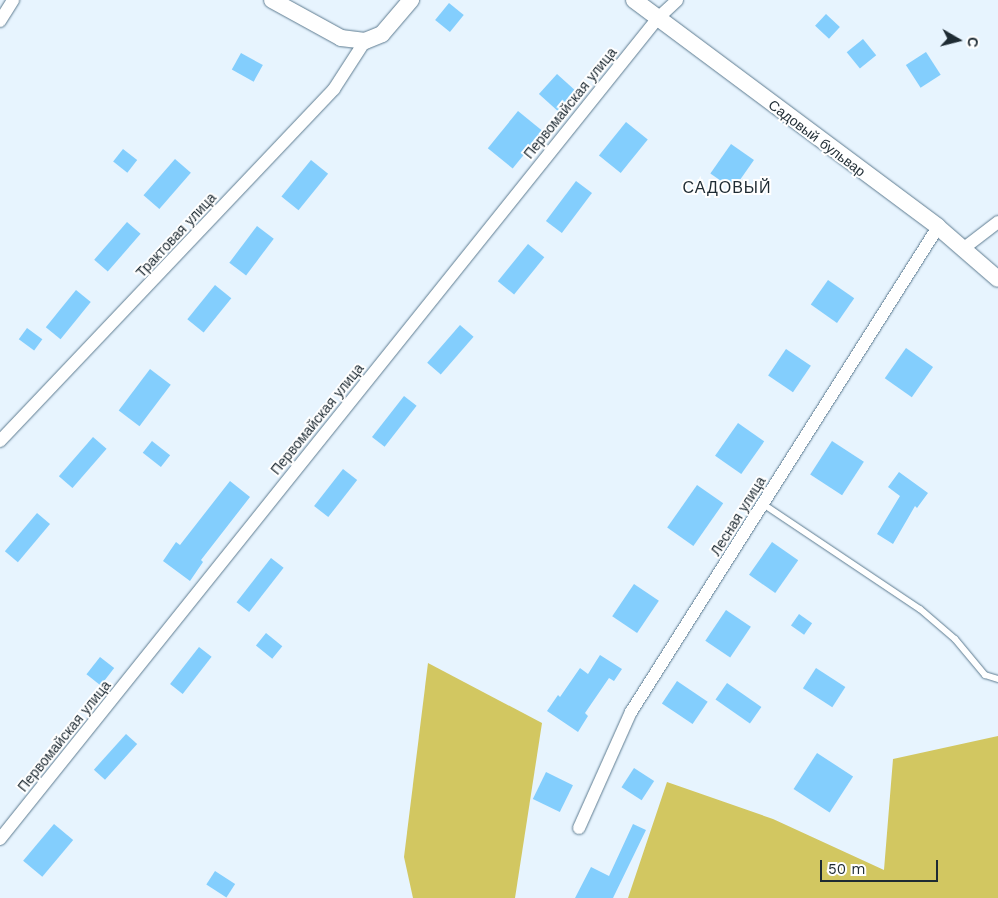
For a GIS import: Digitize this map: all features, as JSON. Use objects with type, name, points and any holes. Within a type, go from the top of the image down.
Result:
[{"type":"street","points":[[0,21],[13,0]]},
{"type":"street","points":[[272,0],[341,38],[365,41],[382,34],[411,0]]},
{"type":"street","name":"Садовый бульвар","points":[[634,0],[938,227],[998,279]]},
{"type":"street","name":"Первомайская улица","points":[[0,839],[658,18],[676,0]]},
{"type":"street","name":"Трактовая улица","points":[[0,441],[334,89],[365,41]]},
{"type":"street","points":[[964,248],[998,222]]},
{"type":"street","name":"Лесная улица","points":[[579,828],[631,712],[938,227]]},
{"type":"lane","points":[[763,504],[920,609],[955,639],[985,675],[998,679]]},
{"type":"shaded area","points":[[428,663],[542,723],[515,898],[413,898],[404,857]]},
{"type":"shaded area","points":[[998,736],[998,898],[628,898],[667,782],[773,819],[884,870],[893,759]]},
{"type":"building","points":[[449,3],[464,15],[450,32],[435,20]]},
{"type":"building","points":[[826,14],[840,27],[829,39],[815,26]]},
{"type":"building","points":[[863,39],[876,55],[860,69],[847,52]]},
{"type":"building","points":[[926,52],[941,75],[921,88],[906,65]]},
{"type":"building","points":[[241,53],[263,65],[254,82],[232,70]]},
{"type":"building","points":[[557,74],[576,91],[558,111],[539,94]]},
{"type":"building","points":[[518,111],[543,131],[513,168],[488,148]]},
{"type":"building","points":[[626,122],[648,140],[621,173],[599,155]]},
{"type":"building","points":[[731,144],[754,160],[733,190],[710,173]]},
{"type":"building","points":[[123,149],[137,160],[127,173],[113,162]]},
{"type":"building","points":[[175,159],[191,173],[159,209],[144,195]]},
{"type":"building","points":[[311,160],[328,174],[299,210],[281,197]]},
{"type":"building","points":[[576,181],[592,193],[562,233],[546,221]]},
{"type":"building","points":[[127,222],[141,234],[108,272],[94,260]]},
{"type":"building","points":[[257,226],[274,239],[246,275],[229,263]]},
{"type":"building","points":[[528,244],[544,257],[514,295],[498,281]]},
{"type":"building","points":[[828,280],[854,298],[837,323],[811,305]]},
{"type":"building","points":[[215,285],[231,298],[204,332],[187,319]]},
{"type":"building","points":[[76,290],[91,302],[61,339],[46,327]]},
{"type":"building","points":[[460,325],[474,337],[441,375],[427,363]]},
{"type":"building","points":[[27,328],[42,339],[34,350],[19,339]]},
{"type":"building","points":[[906,348],[933,367],[912,397],[885,378]]},
{"type":"building","points":[[786,349],[811,366],[793,392],[768,376]]},
{"type":"building","points":[[150,369],[171,385],[139,426],[119,411]]},
{"type":"building","points":[[404,396],[417,406],[385,447],[372,437]]},
{"type":"building","points":[[738,423],[764,441],[741,474],[715,456]]},
{"type":"building","points":[[93,437],[107,449],[72,488],[59,476]]},
{"type":"building","points":[[152,441],[170,455],[161,467],[143,453]]},
{"type":"building","points":[[832,441],[864,462],[842,495],[810,475]]},
{"type":"building","points":[[343,469],[357,480],[328,517],[314,506]]},
{"type":"building","points":[[899,472],[928,493],[917,508],[915,506],[893,544],[877,534],[900,496],[888,487]]},
{"type":"building","points":[[230,481],[250,497],[201,560],[203,562],[190,581],[163,561],[176,542],[180,545]]},
{"type":"building","points":[[697,485],[723,503],[693,546],[667,528]]},
{"type":"building","points":[[37,513],[50,524],[18,562],[5,551]]},
{"type":"building","points":[[772,542],[798,560],[775,593],[749,575]]},
{"type":"building","points":[[271,558],[284,568],[249,612],[237,602]]},
{"type":"building","points":[[634,584],[659,601],[637,633],[612,616]]},
{"type":"building","points":[[726,610],[751,627],[730,657],[705,641]]},
{"type":"building","points":[[799,614],[812,623],[804,635],[791,625]]},
{"type":"building","points":[[266,633],[282,646],[272,659],[256,645]]},
{"type":"building","points":[[199,647],[212,657],[183,694],[170,684]]},
{"type":"building","points":[[600,655],[622,669],[614,681],[609,678],[585,713],[588,716],[578,732],[547,711],[558,695],[560,697],[580,668],[588,674]]},
{"type":"building","points":[[100,657],[114,668],[101,685],[86,674]]},
{"type":"building","points":[[816,668],[845,687],[832,707],[803,688]]},
{"type":"building","points":[[677,681],[708,702],[693,724],[662,703]]},
{"type":"building","points":[[727,683],[761,707],[750,723],[716,699]]},
{"type":"building","points":[[126,734],[137,744],[105,780],[94,770]]},
{"type":"building","points":[[817,753],[853,776],[830,812],[794,789]]},
{"type":"building","points":[[634,768],[654,781],[642,800],[621,787]]},
{"type":"building","points":[[546,772],[573,785],[560,812],[533,799]]},
{"type":"building","points":[[54,824],[73,840],[42,877],[23,861]]},
{"type":"building","points":[[633,824],[646,830],[613,898],[575,898],[591,867],[609,876]]},
{"type":"building","points":[[215,871],[235,884],[226,897],[206,884]]},
{"type":"district","name":"САДОВЫЙ","points":[[727,188]]}]
